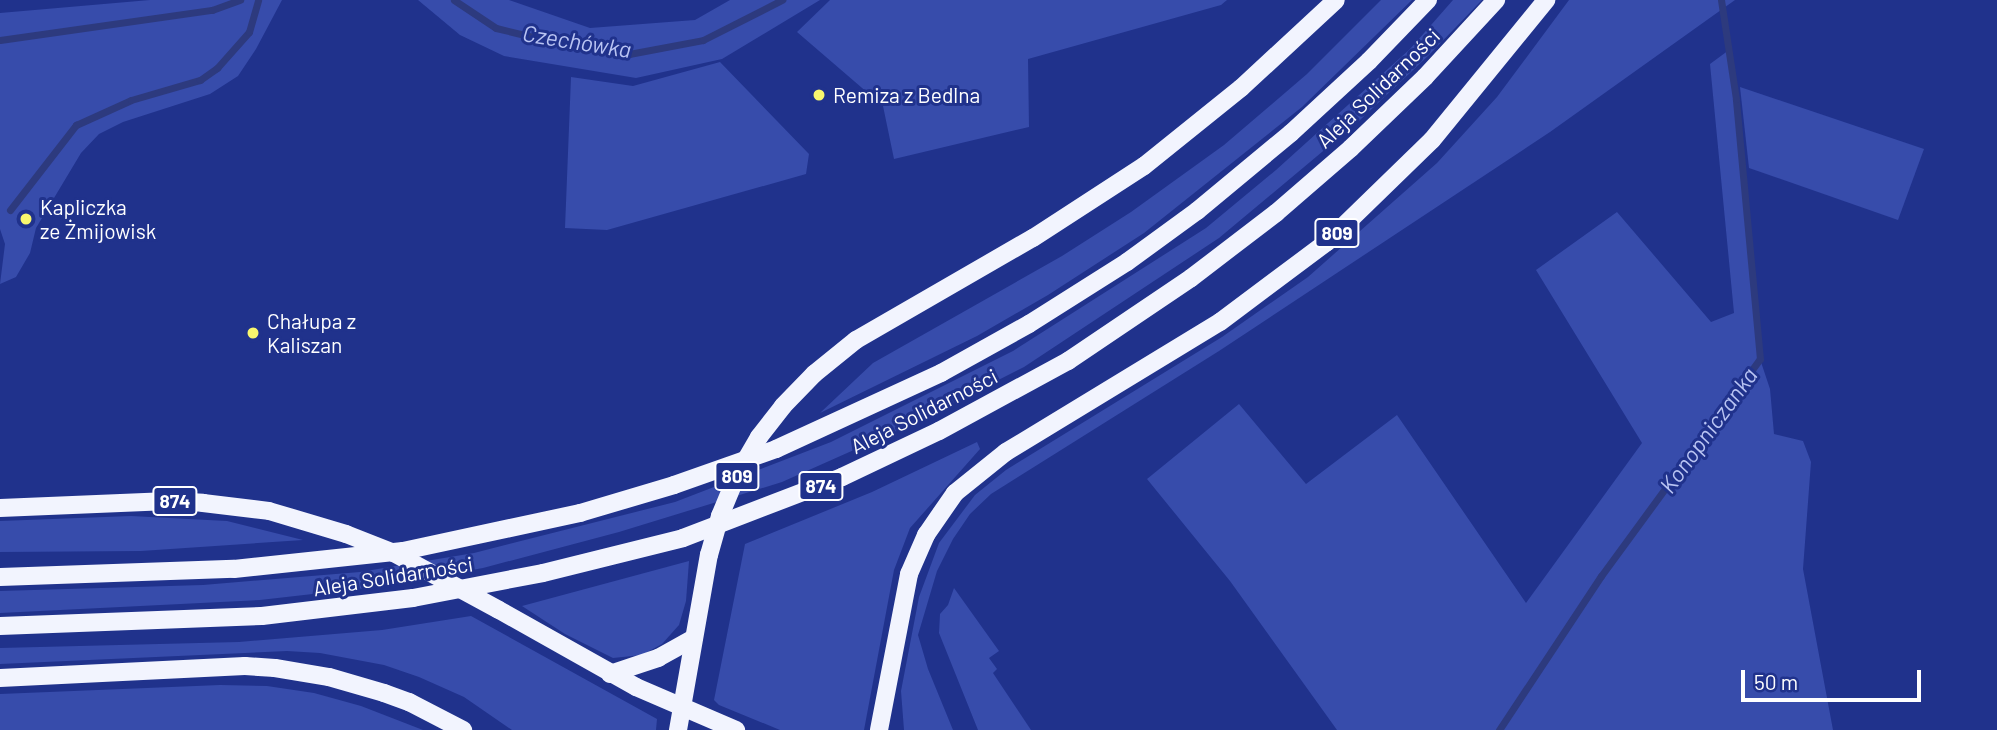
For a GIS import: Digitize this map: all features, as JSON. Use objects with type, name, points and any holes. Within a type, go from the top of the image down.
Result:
[{"type":"main road","name":"809","points":[[678,730],[709,555],[728,495],[759,437],[797,390],[856,340],[1033,238],[1127,178],[1241,88],[1336,0]]},
{"type":"main road","name":"Aleja Solidarności","points":[[0,577],[233,569],[403,551],[592,510],[776,449],[941,373],[1029,324],[1127,262],[1197,211],[1291,133],[1369,61],[1428,0]]},
{"type":"main road","name":"Aleja Solidarności","points":[[0,626],[221,619],[311,612],[413,598],[543,573],[684,538],[842,477],[939,431],[1068,361],[1222,255],[1351,148],[1425,77],[1496,0]]},
{"type":"main road","name":"809","points":[[878,730],[909,574],[926,535],[955,493],[1006,452],[1220,322],[1327,242],[1432,140],[1546,0]]},
{"type":"main road","name":"874","points":[[0,508],[158,501],[269,511],[346,534],[394,553],[610,674],[682,708]]},
{"type":"main road","points":[[610,674],[658,658],[694,638]]},
{"type":"main road","points":[[0,678],[244,666],[275,668],[329,677],[384,693],[409,702],[463,730]]},
{"type":"main road","points":[[682,708],[736,730]]},
{"type":"shaded area","points":[[150,0],[282,0],[238,76],[210,94],[123,122],[99,134],[81,153],[36,228],[30,253],[16,277],[0,284],[5,244],[0,229],[0,13]]},
{"type":"shaded area","points":[[418,0],[509,0],[590,28],[695,20],[730,0],[820,0],[722,59],[636,78],[504,56],[460,35]]},
{"type":"shaded area","points":[[830,0],[1227,0],[1221,5],[1028,59],[1029,127],[894,159],[883,106],[797,32]]},
{"type":"shaded area","points":[[1381,0],[1412,0],[1302,107],[1144,233],[1048,295],[977,336],[820,413],[873,363],[1062,256],[1131,212],[1224,145],[1307,74]]},
{"type":"shaded area","points":[[1453,0],[1482,0],[1359,121],[1219,238],[1024,367],[910,425],[782,482],[619,532],[483,568],[383,586],[260,600],[0,613],[0,591],[203,585],[360,572],[474,553],[675,502],[831,442],[1013,351],[1206,228],[1276,170],[1410,49]]},
{"type":"shaded area","points":[[1569,0],[1735,0],[1550,132],[1219,351],[991,494],[970,514],[953,539],[937,571],[918,635],[928,669],[953,730],[904,730],[901,691],[919,597],[939,543],[975,495],[1006,470],[1222,337],[1308,277],[1437,163],[1497,97]]},
{"type":"shaded area","points":[[1729,50],[1760,359],[1770,389],[1774,434],[1803,441],[1811,462],[1803,569],[1833,730],[1337,730],[1230,581],[1147,479],[1239,404],[1306,484],[1397,415],[1526,603],[1642,443],[1536,270],[1617,212],[1711,322],[1734,313],[1710,64]]},
{"type":"shaded area","points":[[720,62],[809,154],[806,174],[607,230],[565,228],[571,77],[633,86]]},
{"type":"shaded area","points":[[1740,87],[1924,149],[1898,220],[1749,168]]},
{"type":"shaded area","points":[[977,442],[980,449],[910,528],[894,570],[864,730],[780,730],[719,705],[714,700],[745,544],[872,492]]},
{"type":"shaded area","points":[[131,516],[227,521],[303,540],[141,551],[0,552],[0,521]]},
{"type":"shaded area","points":[[689,561],[686,601],[679,625],[662,644],[642,655],[613,658],[565,634],[522,606]]},
{"type":"shaded area","points":[[954,588],[999,651],[989,658],[997,669],[993,673],[1031,730],[978,730],[939,633],[940,614],[948,605]]},
{"type":"shaded area","points":[[471,616],[657,719],[656,730],[512,730],[464,697],[419,677],[384,665],[320,653],[287,651],[0,664],[0,648],[239,642],[382,630]]},
{"type":"shaded area","points":[[220,685],[267,686],[314,693],[361,706],[423,730],[0,730],[0,694]]},
{"type":"waterway","name":"Czechówka","points":[[0,40],[212,10],[240,0]]},
{"type":"waterway","points":[[10,210],[76,125],[131,100],[200,80],[217,68],[249,32],[258,0]]},
{"type":"waterway","name":"Czechówka","points":[[454,0],[496,28],[562,44],[629,54],[703,40],[782,0]]},
{"type":"waterway","name":"Konopniczanka","points":[[1499,730],[1601,576],[1760,359],[1736,99],[1721,0]]},
{"type":"place","name":"Remiza z Bedlna","points":[[819,95]]},
{"type":"place","name":"Kapliczka ze Żmijowisk","points":[[26,219]]},
{"type":"place","name":"Chałupa z Kaliszan","points":[[253,333]]}]
